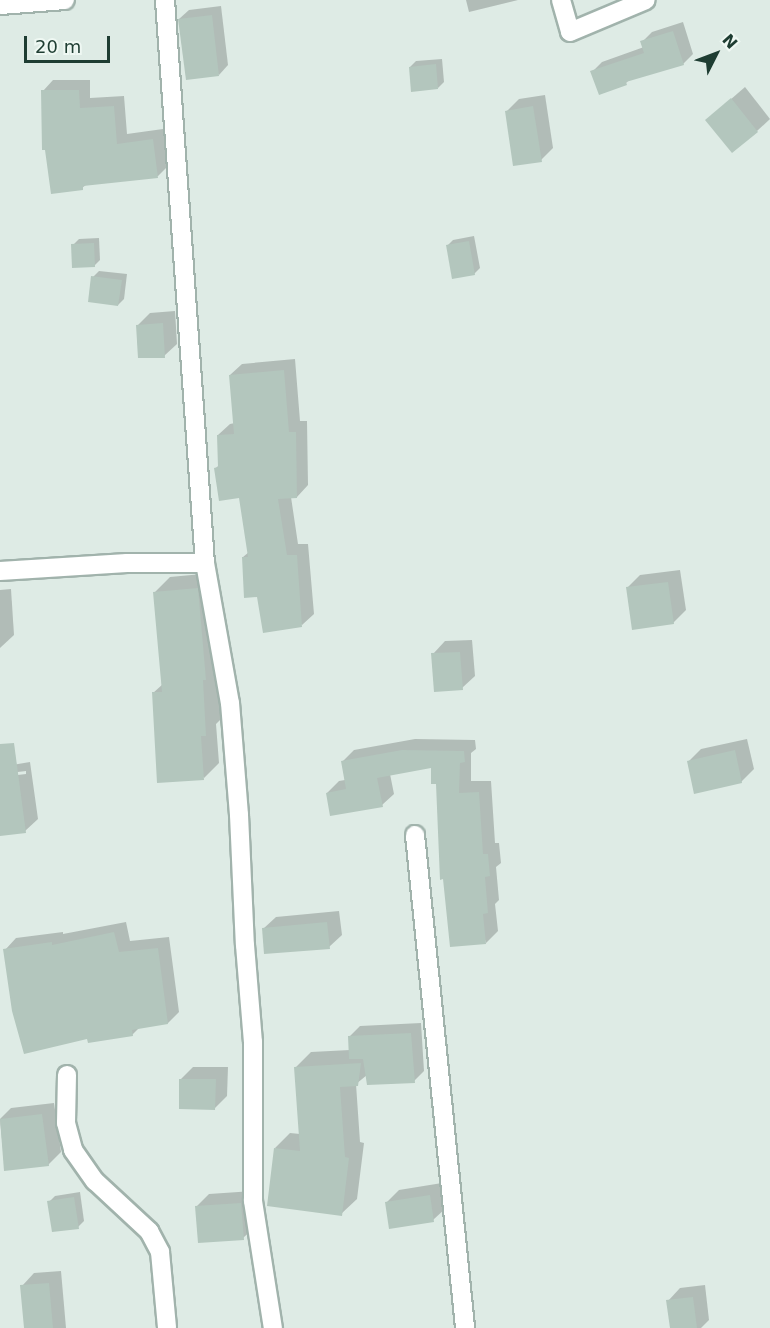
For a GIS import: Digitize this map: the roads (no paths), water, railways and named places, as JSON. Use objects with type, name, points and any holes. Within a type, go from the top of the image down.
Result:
[{"type":"street","points":[[0,4],[65,0]]},
{"type":"street","points":[[165,0],[205,563],[230,703],[239,815],[244,945],[253,1042],[253,1201],[273,1328]]},
{"type":"street","points":[[561,0],[570,32],[646,0]]},
{"type":"street","points":[[0,571],[128,563],[205,563]]},
{"type":"street","points":[[415,835],[465,1328]]},
{"type":"street","points":[[67,1075],[66,1123],[73,1150],[95,1181],[149,1231],[160,1252],[167,1328]]}]
